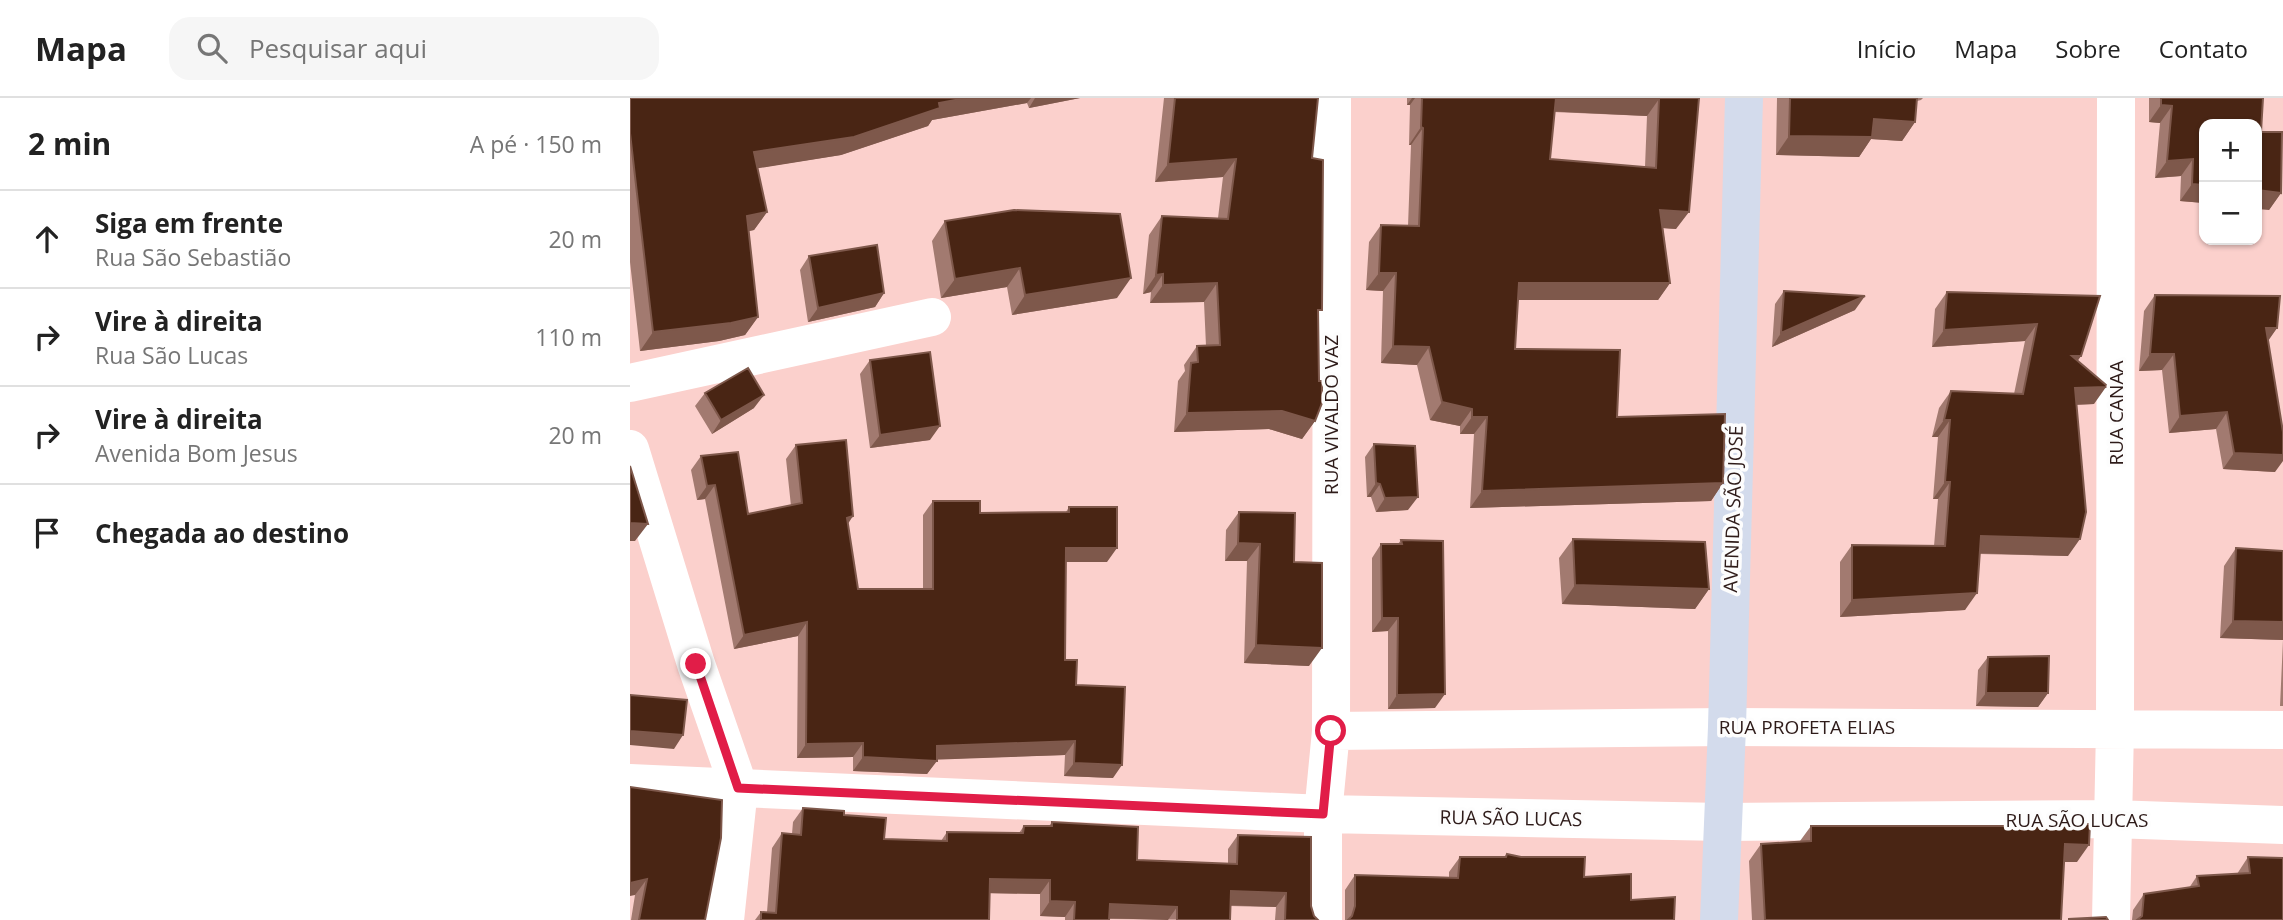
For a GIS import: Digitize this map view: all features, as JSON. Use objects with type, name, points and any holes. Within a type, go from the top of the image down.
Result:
[{"type":"street","name":"RUA VIVALDO VAZ","points":[[1323,920],[1323,814],[1331,731],[1332,98]]},
{"type":"street","name":"AVENIDA SÃO JOSÉ","points":[[1719,920],[1727,727],[1744,98]]},
{"type":"street","name":"RUA CANAA","points":[[2115,728],[2116,98]]},
{"type":"street","points":[[630,383],[932,317]]},
{"type":"street","points":[[630,449],[696,664],[738,788],[725,920]]},
{"type":"street","name":"RUA PROFETA ELIAS","points":[[1331,731],[1727,727],[2283,730]]},
{"type":"street","points":[[2110,920],[2115,728]]},
{"type":"street","name":"RUA SÃO LUCAS","points":[[630,783],[1323,814],[1722,822],[2113,819],[2283,825]]},
{"type":"building","points":[[630,98],[966,98],[939,103],[940,108],[854,137],[754,152],[767,212],[747,216],[758,317],[731,323],[653,332],[630,133]]},
{"type":"building","points":[[1175,98],[1318,98],[1312,158],[1323,160],[1322,310],[1318,310],[1322,403],[1315,421],[1282,411],[1187,413],[1191,363],[1198,362],[1197,346],[1220,345],[1217,283],[1163,285],[1163,274],[1156,275],[1162,216],[1228,219],[1236,159],[1168,164]]},
{"type":"building","points":[[1422,98],[1556,98],[1550,159],[1656,168],[1659,99],[1646,98],[1699,98],[1689,212],[1660,210],[1670,283],[1519,283],[1515,349],[1620,350],[1617,417],[1725,414],[1723,483],[1482,491],[1487,417],[1472,417],[1472,409],[1442,402],[1429,347],[1393,346],[1396,273],[1379,273],[1381,225],[1419,226]]},
{"type":"building","points":[[1790,98],[1917,98],[1915,122],[1874,119],[1872,137],[1789,136]]},
{"type":"building","points":[[2161,98],[2263,98],[2262,119],[2199,119],[2199,185],[2192,184],[2193,159],[2167,161],[2172,106],[2161,105]]},
{"type":"building","points":[[2262,132],[2282,132],[2281,193],[2262,191]]},
{"type":"building","points":[[1014,210],[1120,214],[1131,278],[1025,295],[1020,268],[955,279],[945,221]]},
{"type":"building","points":[[877,245],[884,293],[818,308],[809,256]]},
{"type":"building","points":[[1784,291],[1865,296],[1781,333]]},
{"type":"building","points":[[1947,292],[2100,296],[2081,356],[2072,356],[2106,385],[2075,388],[2086,512],[2080,539],[1981,536],[1977,593],[1852,600],[1852,545],[1945,546],[1950,482],[1945,482],[1950,420],[1944,420],[1951,391],[2023,394],[2037,324],[1944,330]]},
{"type":"building","points":[[2155,295],[2280,296],[2277,328],[2266,328],[2283,432],[2283,455],[2234,453],[2227,412],[2180,416],[2174,354],[2150,354]]},
{"type":"building","points":[[930,352],[940,426],[880,435],[870,360]]},
{"type":"building","points":[[748,368],[764,395],[721,420],[705,393]]},
{"type":"building","points":[[846,440],[853,516],[847,518],[858,589],[933,589],[933,501],[980,501],[980,513],[1069,512],[1069,507],[1117,507],[1117,548],[1066,548],[1065,660],[1077,660],[1076,685],[1125,687],[1122,765],[1074,763],[1075,741],[937,746],[937,761],[863,757],[863,743],[806,744],[807,622],[744,635],[715,485],[707,486],[701,456],[738,452],[748,514],[802,503],[796,445]]},
{"type":"building","points":[[1374,444],[1415,446],[1418,497],[1385,498],[1380,484],[1376,483]]},
{"type":"building","points":[[630,466],[648,524],[630,523]]},
{"type":"building","points":[[1239,512],[1295,513],[1294,562],[1322,563],[1322,648],[1256,645],[1260,544],[1238,543]]},
{"type":"building","points":[[1573,539],[1705,542],[1709,589],[1575,585]]},
{"type":"building","points":[[1401,540],[1443,541],[1445,694],[1397,695],[1398,618],[1382,618],[1381,544],[1402,544]]},
{"type":"building","points":[[2236,548],[2283,551],[2283,622],[2233,621]]},
{"type":"building","points":[[2049,656],[2048,693],[1986,693],[1988,657]]},
{"type":"building","points":[[630,695],[687,700],[683,735],[630,731]]},
{"type":"building","points":[[630,787],[722,800],[721,838],[705,920],[639,920],[647,879],[630,883]]},
{"type":"building","points":[[803,808],[886,818],[884,839],[947,841],[947,832],[1023,833],[1024,826],[1052,826],[1052,822],[1138,827],[1137,860],[1237,864],[1238,835],[1311,837],[1311,906],[1318,920],[1285,920],[1286,893],[1231,891],[1230,920],[1177,920],[1177,907],[1110,904],[1109,920],[1074,920],[1075,902],[1050,901],[1050,880],[990,879],[989,920],[761,920],[761,912],[776,913],[782,833],[801,835]]},
{"type":"building","points":[[2090,824],[2089,845],[2065,844],[2061,920],[1765,920],[1761,844],[1811,841],[1811,826]]},
{"type":"building","points":[[1507,854],[1521,857],[1585,857],[1584,877],[1631,874],[1631,900],[1675,897],[1674,920],[1348,920],[1355,906],[1355,875],[1458,878],[1460,857],[1506,857]]},
{"type":"building","points":[[2248,857],[2283,858],[2283,920],[2137,920],[2142,916],[2144,894],[2199,886],[2197,876],[2250,873]]},
{"type":"building","points":[[2106,917],[2108,920],[2069,920],[2069,919]]},
{"type":"route","points":[[696,664],[738,788],[1323,814],[1331,731]]}]
